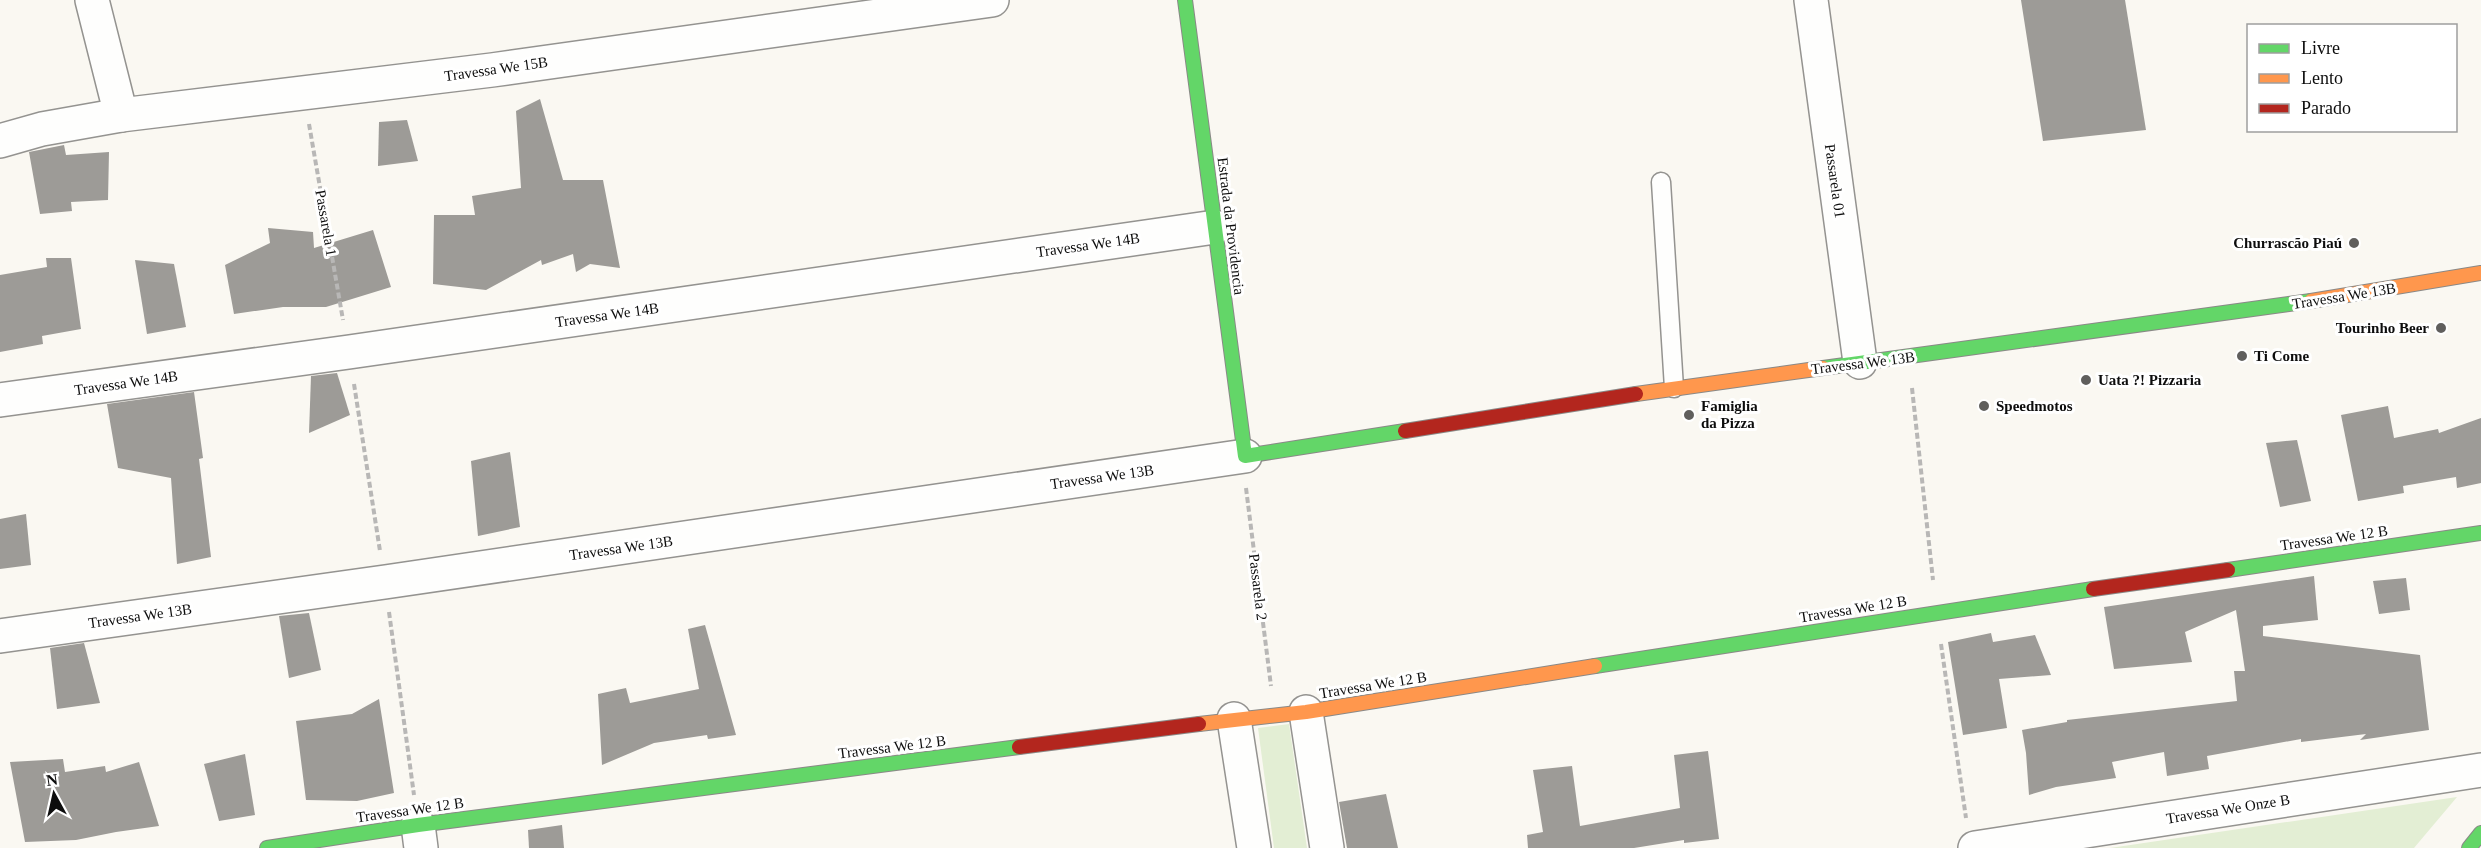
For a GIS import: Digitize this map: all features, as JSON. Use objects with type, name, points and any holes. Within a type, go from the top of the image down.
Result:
[{"type":"street","points":[[92,0],[121,115]]},
{"type":"street","name":"Travessa We 15B","points":[[0,141],[42,129],[121,115],[492,70],[992,0]]},
{"type":"street","name":"Estrada da Providencia","points":[[1185,0],[1244,457]]},
{"type":"street","name":"Passarela 01","points":[[1811,0],[1860,362]]},
{"type":"street","name":"Travessa We 14B","points":[[0,400],[1215,227]]},
{"type":"street","name":"Travessa We 13B","points":[[0,636],[1244,457],[1674,388],[2263,309],[2481,273]]},
{"type":"street","name":"Travessa We 12 B","points":[[267,848],[420,837],[1233,719],[1290,715],[1937,612],[2481,533]]},
{"type":"street","points":[[1290,715],[1326,848]]},
{"type":"street","points":[[1233,719],[1254,848]]},
{"type":"street","name":"Travessa We Onze B","points":[[1975,848],[2481,770]]},
{"type":"street","points":[[2469,848],[2481,832]]},
{"type":"lane","points":[[1662,182],[1674,388]]},
{"type":"path","name":"Passarela 1","points":[[303,93],[349,352]]},
{"type":"path","name":"Passarela 2","points":[[1244,457],[1290,715]]},
{"type":"green space","points":[[1289,724],[1307,848],[1274,848],[1258,728]]},
{"type":"green space","points":[[2457,797],[2414,848],[2110,848]]},
{"type":"building","points":[[2021,0],[2125,0],[2146,130],[2043,141]]},
{"type":"building","points":[[540,99],[563,180],[603,180],[620,268],[590,264],[576,272],[573,254],[542,265],[541,260],[486,290],[433,284],[434,215],[475,215],[472,196],[521,188],[516,111]]},
{"type":"building","points":[[407,120],[418,161],[378,166],[379,122]]},
{"type":"building","points":[[64,145],[66,155],[109,152],[108,200],[71,202],[72,211],[40,214],[29,152]]},
{"type":"building","points":[[268,228],[313,232],[314,248],[373,230],[391,287],[326,307],[283,307],[234,314],[225,265],[270,243]]},
{"type":"building","points":[[46,258],[71,258],[81,329],[42,336],[43,344],[0,352],[0,275],[47,267]]},
{"type":"building","points":[[135,260],[174,264],[186,327],[147,334]]},
{"type":"building","points":[[337,373],[350,415],[309,433],[311,376]]},
{"type":"building","points":[[194,392],[203,458],[199,459],[211,557],[177,564],[171,478],[118,468],[107,404]]},
{"type":"building","points":[[2388,406],[2394,438],[2438,429],[2439,433],[2481,418],[2481,483],[2457,488],[2456,477],[2403,486],[2404,493],[2358,501],[2341,415]]},
{"type":"building","points":[[2297,440],[2311,501],[2280,507],[2266,443]]},
{"type":"building","points":[[510,452],[520,527],[478,536],[471,461]]},
{"type":"building","points":[[26,514],[31,565],[0,569],[0,519]]},
{"type":"building","points":[[2314,576],[2318,620],[2263,626],[2263,636],[2420,655],[2429,730],[2360,740],[2366,734],[2301,742],[2301,739],[2207,756],[2209,769],[2167,776],[2164,752],[2112,762],[2116,778],[2056,787],[2029,795],[2022,730],[2067,722],[2067,720],[2237,701],[2234,671],[2245,671],[2236,610],[2185,632],[2192,662],[2114,669],[2104,607]]},
{"type":"building","points":[[2406,578],[2410,610],[2379,614],[2373,581]]},
{"type":"building","points":[[309,613],[321,670],[289,678],[279,616]]},
{"type":"building","points":[[705,625],[736,735],[708,739],[707,735],[654,743],[602,765],[598,694],[626,688],[630,703],[699,689],[688,629]]},
{"type":"building","points":[[1991,633],[1993,642],[2035,635],[2051,675],[1999,679],[2007,728],[1963,735],[1948,642]]},
{"type":"building","points":[[84,643],[100,703],[57,709],[50,648]]},
{"type":"building","points":[[379,699],[394,793],[357,801],[306,800],[296,721],[352,714]]},
{"type":"building","points":[[1708,751],[1719,839],[1684,843],[1684,840],[1634,848],[1528,848],[1527,835],[1543,832],[1533,770],[1572,766],[1580,826],[1680,808],[1674,755]]},
{"type":"building","points":[[245,754],[255,815],[219,821],[204,764]]},
{"type":"building","points":[[63,759],[65,772],[105,766],[106,772],[139,762],[159,826],[76,840],[25,842],[10,762]]},
{"type":"building","points":[[1386,794],[1398,848],[1347,848],[1339,802]]},
{"type":"building","points":[[562,825],[564,848],[529,848],[528,830]]},
{"type":"traffic: fast","points":[[1185,0],[1245,456],[1405,431]]},
{"type":"traffic: fast","points":[[1823,368],[2311,301]]},
{"type":"traffic: fast","points":[[2228,570],[2481,533]]},
{"type":"traffic: fast","points":[[1595,666],[2093,589]]},
{"type":"traffic: fast","points":[[267,848],[418,825],[1019,747]]},
{"type":"traffic: fast","points":[[2469,848],[2481,833]]},
{"type":"traffic: slow","points":[[2311,301],[2481,273]]},
{"type":"traffic: slow","points":[[1636,394],[1823,368]]},
{"type":"traffic: slow","points":[[1199,724],[1306,712],[1595,666]]},
{"type":"traffic: jam","points":[[1405,431],[1636,394]]},
{"type":"traffic: jam","points":[[2093,589],[2228,570]]},
{"type":"traffic: jam","points":[[1019,747],[1199,724]]},
{"type":"place","name":"Churrascão Piaú","points":[[2354,243]]},
{"type":"place","name":"Tourinho Beer","points":[[2441,328]]},
{"type":"place","name":"Ti Come","points":[[2242,356]]},
{"type":"place","name":"Uata ?! Pizzaria","points":[[2086,380]]},
{"type":"place","name":"Speedmotos","points":[[1984,406]]},
{"type":"place","name":"Famiglia da Pizza","points":[[1689,415]]}]
